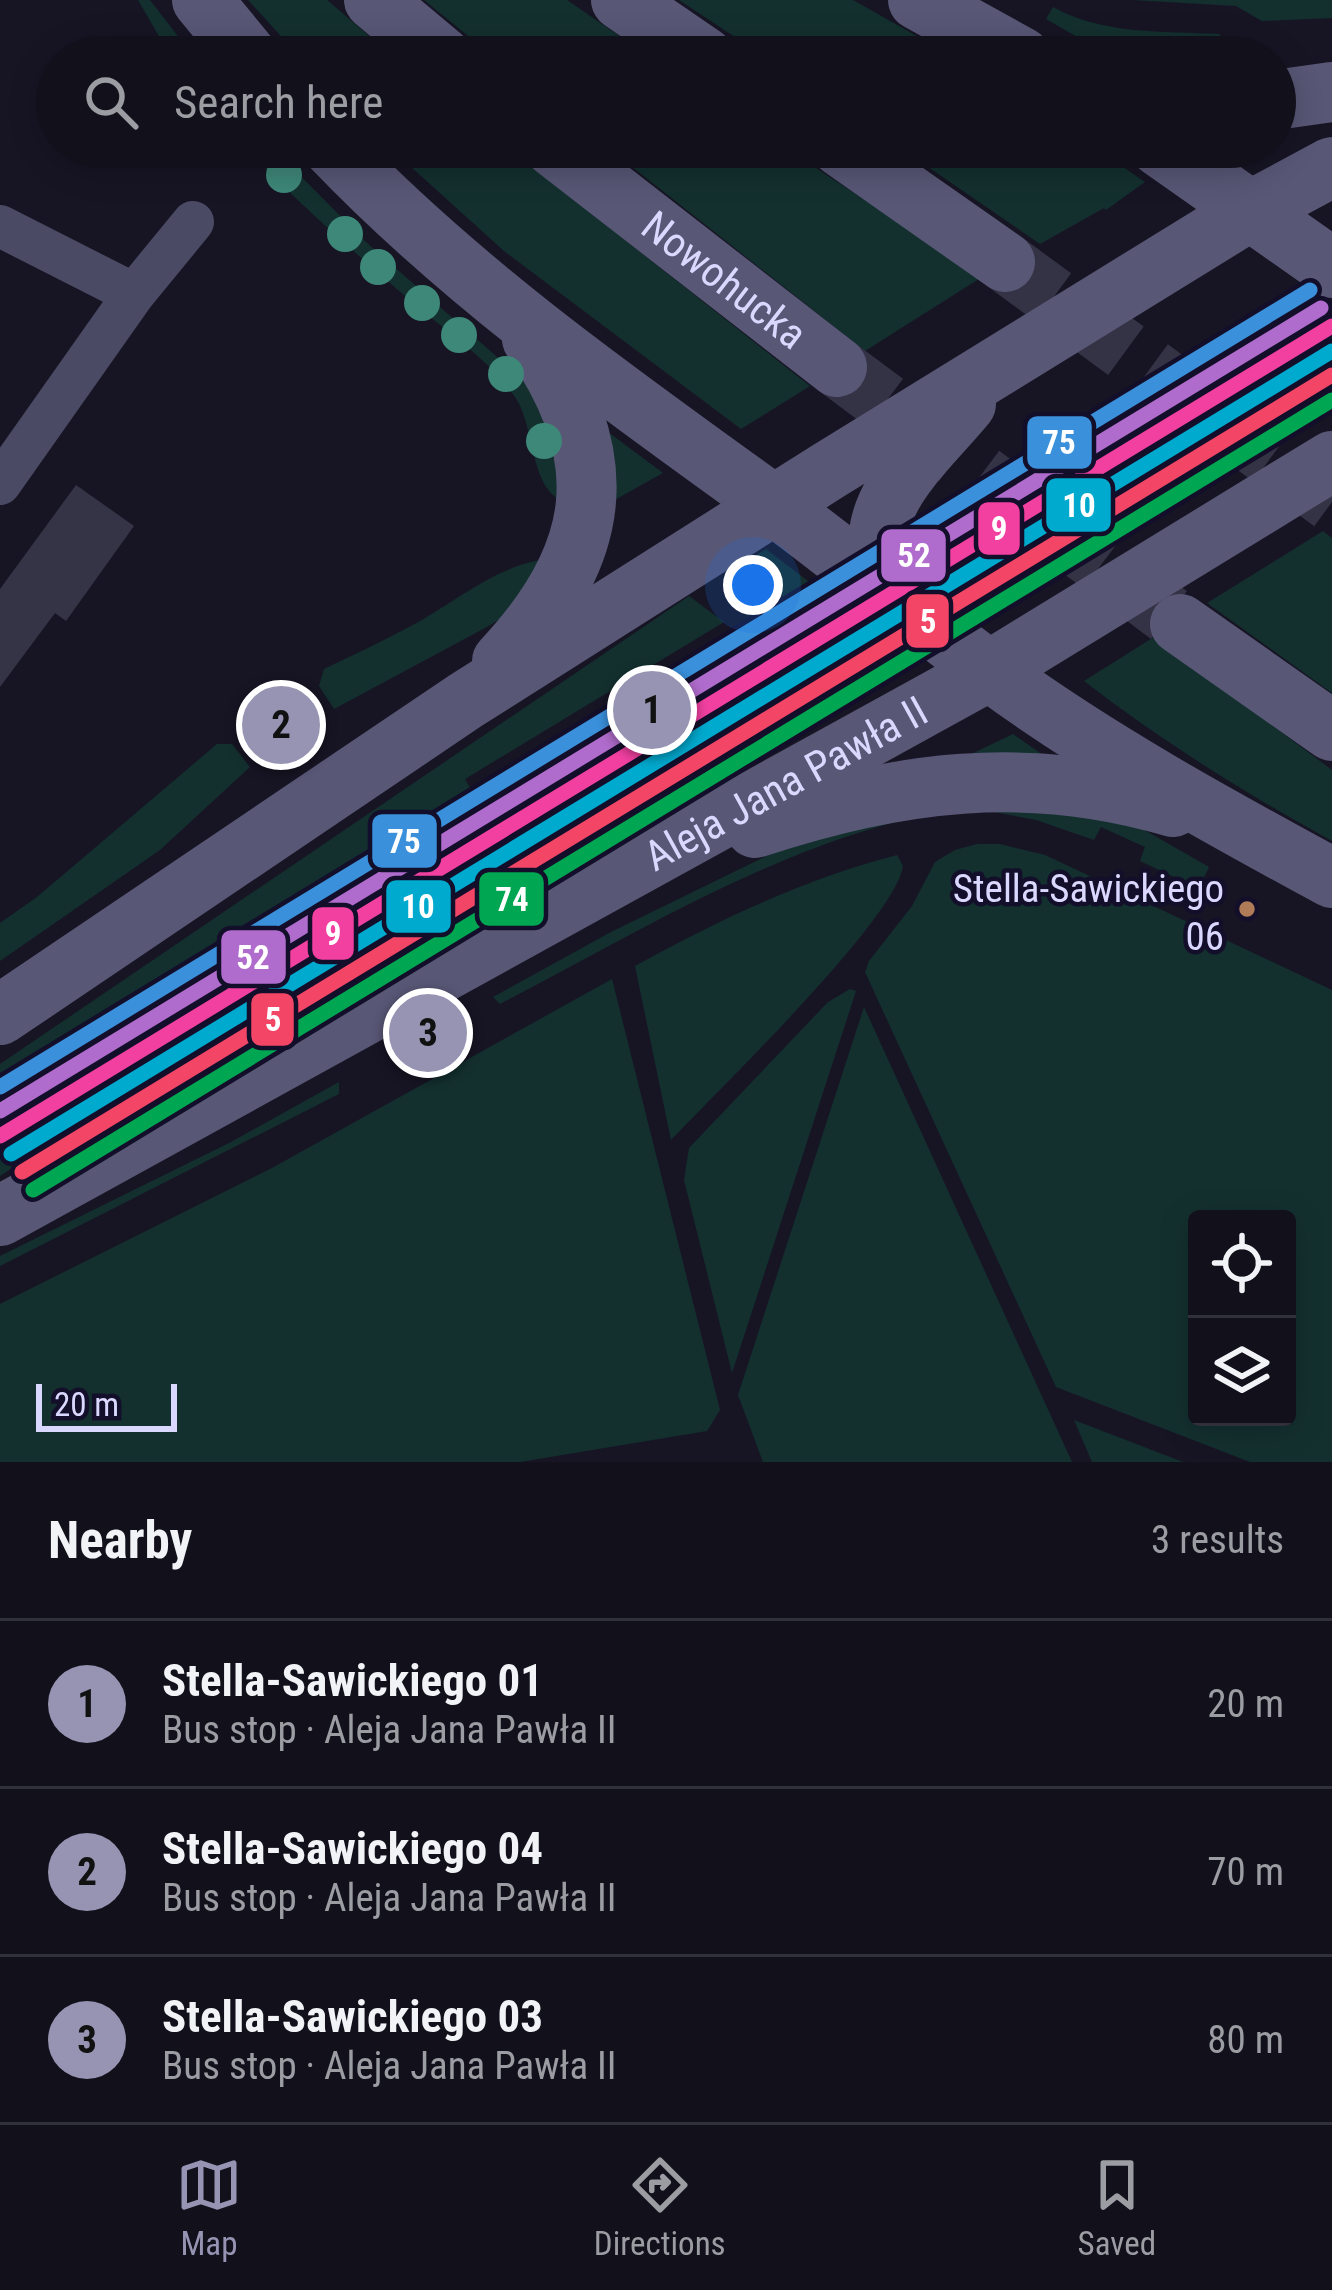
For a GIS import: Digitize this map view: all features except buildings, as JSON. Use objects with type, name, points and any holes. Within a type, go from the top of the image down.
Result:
[{"type":"main road","points":[[202,0],[232,36]]},
{"type":"main road","points":[[374,0],[417,36]]},
{"type":"main road","points":[[621,0],[673,36]]},
{"type":"main road","points":[[918,0],[983,36]]},
{"type":"main road","points":[[1296,97],[1332,92]]},
{"type":"main road","points":[[0,1015],[465,701],[1250,212],[1332,167]]},
{"type":"main road","points":[[353,168],[436,250],[500,302],[892,593],[989,671],[1122,757],[1332,878]]},
{"type":"main road","name":"Nowohucka","points":[[581,168],[837,367]]},
{"type":"main road","points":[[871,168],[1005,262]]},
{"type":"main road","points":[[1189,168],[1332,268]]},
{"type":"main road","points":[[465,701],[532,626],[568,571],[578,548],[587,492],[585,456],[564,392],[532,339],[500,302]]},
{"type":"main road","points":[[892,593],[877,547],[883,509],[994,371]]},
{"type":"main road","name":"Aleja Jana Pawła II","points":[[1250,511],[1332,416]]},
{"type":"main road","name":"Aleja Jana Pawła II","points":[[0,1216],[989,671],[1332,461]]},
{"type":"main road","points":[[1180,624],[1332,731]]},
{"type":"main road","points":[[635,867],[789,817],[916,786],[971,781],[1109,791],[1192,812],[1265,840]]},
{"type":"street","points":[[0,484],[134,294],[193,222]]},
{"type":"street","points":[[0,226],[134,294]]},
{"type":"green space","points":[[138,0],[150,0],[178,36],[159,36]]},
{"type":"green space","points":[[248,0],[327,0],[369,36],[281,36]]},
{"type":"green space","points":[[424,0],[567,0],[619,36],[468,36]]},
{"type":"green space","points":[[679,0],[853,0],[917,36],[733,36]]},
{"type":"green space","points":[[1132,0],[1332,0],[1332,18],[1262,21],[1236,6]]},
{"type":"green space","points":[[1053,7],[1113,27],[1221,36],[1076,36],[1046,19]]},
{"type":"green space","points":[[265,168],[293,168],[367,243],[529,385],[550,419],[564,502],[544,484],[521,409],[505,384]]},
{"type":"green space","points":[[412,168],[534,168],[810,386],[741,429],[504,251]]},
{"type":"green space","points":[[634,168],[816,168],[982,277],[865,351]]},
{"type":"green space","points":[[930,168],[1125,168],[1145,182],[1106,210],[1040,244]]},
{"type":"green space","points":[[604,429],[663,473],[611,502]]},
{"type":"green space","points":[[1323,531],[1332,538],[1332,693],[1207,603]]},
{"type":"green space","points":[[766,549],[821,591],[796,607],[741,565]]},
{"type":"green space","points":[[549,559],[502,618],[485,628],[334,709],[319,686],[324,669],[411,626],[495,576]]},
{"type":"green space","points":[[689,596],[724,622],[465,779],[477,800],[0,1090],[0,1064]]},
{"type":"green space","points":[[1154,637],[1332,770],[1332,841],[1205,766],[1084,681]]},
{"type":"green space","points":[[1013,734],[1047,758],[965,757]]},
{"type":"green space","points":[[217,744],[232,744],[250,767],[160,850],[0,961],[0,923]]},
{"type":"green space","points":[[1026,803],[1141,828],[1209,867],[1202,882],[1191,885],[1140,861],[1145,847],[1101,827],[1094,840],[1036,820],[989,811]]},
{"type":"green space","points":[[915,817],[860,832],[754,873],[500,1004],[493,997],[611,932],[791,844]]},
{"type":"green space","points":[[524,832],[537,853],[269,1003],[0,1176],[0,1151]]},
{"type":"green space","points":[[977,844],[1000,844],[1045,855],[1332,990],[1332,1462],[1250,1462],[1056,1387],[865,972],[912,906],[935,862]]},
{"type":"green space","points":[[897,855],[903,866],[870,925],[802,1005],[671,1140],[635,966],[763,902]]},
{"type":"green space","points":[[612,979],[720,1410],[707,1431],[520,1462],[0,1462],[0,1304],[272,1168]]},
{"type":"green space","points":[[850,989],[856,991],[732,1373],[684,1180],[689,1148],[828,1002]]},
{"type":"green space","points":[[864,1007],[1072,1462],[763,1462],[738,1395]]},
{"type":"green space","points":[[339,1082],[339,1094],[0,1266],[0,1256],[231,1142]]},
{"type":"green space","points":[[1074,1420],[1183,1462],[1092,1462]]},
{"type":"tunnel","points":[[1005,262],[1332,502]]},
{"type":"tunnel","points":[[837,367],[1169,615]]},
{"type":"transit line","name":"75","points":[[0,1087],[1310,290]]},
{"type":"transit line","name":"52","points":[[0,1111],[1321,308]]},
{"type":"transit line","name":"9","points":[[0,1136],[1332,326]]},
{"type":"transit line","name":"10","points":[[11,1154],[1332,351]]},
{"type":"transit line","name":"5","points":[[22,1172],[1332,375]]},
{"type":"transit line","name":"74","points":[[33,1190],[1332,400]]},
{"type":"place","name":"Stella-Sawickiego 01","points":[[652,710]]},
{"type":"place","name":"Stella-Sawickiego 04","points":[[281,725]]},
{"type":"place","name":"Stella-Sawickiego 06","points":[[1247,909]]},
{"type":"place","name":"Stella-Sawickiego 03","points":[[428,1033]]}]
